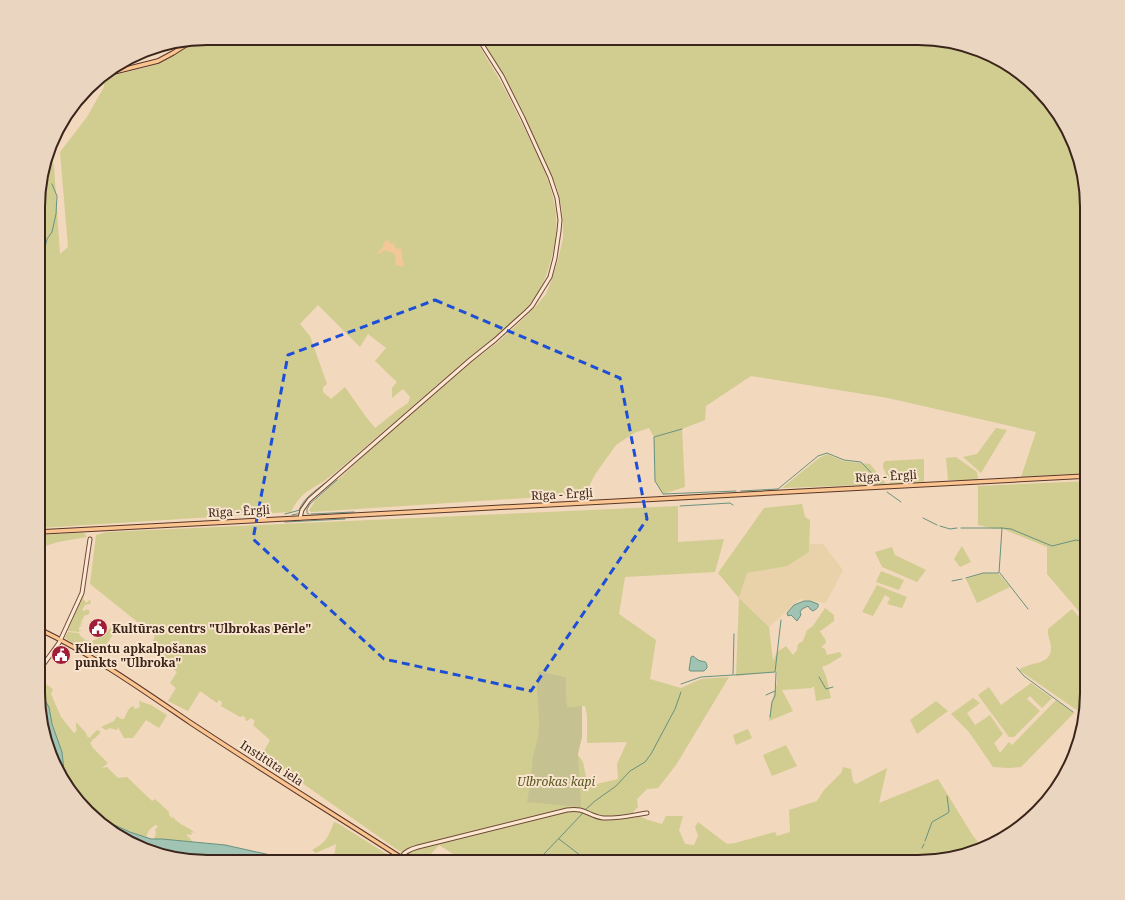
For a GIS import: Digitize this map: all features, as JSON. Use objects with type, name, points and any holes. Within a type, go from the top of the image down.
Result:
[{"type":"main road","points":[[302,518],[301,512],[313,497],[527,311],[532,306],[550,277],[560,231],[559,208],[554,187],[542,157],[502,76],[482,45]]},
{"type":"main road","points":[[119,71],[158,61],[182,47]]},
{"type":"main road","name":"Rīga - Ērgļi","points":[[45,532],[1080,476]]},
{"type":"main road","points":[[45,662],[60,640],[82,593],[90,540]]},
{"type":"main road","name":"Institūta iela","points":[[45,632],[97,661],[103,667],[126,680],[398,855]]},
{"type":"main road","points":[[403,855],[405,852],[418,847],[567,810],[581,810],[604,818],[647,813]]},
{"type":"highlighted area","points":[[435,300],[620,378],[647,519],[531,691],[384,659],[253,539],[288,355]]},
{"type":"shaded area","points":[[810,544],[823,544],[843,570],[826,603],[800,599],[769,627],[739,598],[747,573],[755,572],[809,552]]},
{"type":"shaded area","points":[[804,601],[810,601],[818,604],[818,606],[813,611],[808,606],[802,609],[800,612],[801,615],[797,621],[791,615],[788,616],[787,613],[794,605]]},
{"type":"shaded area","points":[[693,656],[698,660],[706,662],[707,668],[704,671],[689,670],[691,657]]},
{"type":"shaded area","points":[[45,701],[49,707],[52,724],[62,752],[64,768],[57,755],[48,725]]},
{"type":"shaded area","points":[[111,824],[151,839],[225,845],[270,855],[196,855],[175,852],[145,843]]},
{"type":"green space","points":[[196,45],[479,45],[508,95],[542,165],[548,181],[556,212],[554,247],[542,286],[530,304],[516,319],[339,469],[305,493],[291,512],[45,528],[45,196],[48,175],[53,160],[60,254],[68,247],[60,152],[87,117],[104,87],[104,82],[108,78],[151,66],[185,46]],"holes":[[[318,305],[360,347],[368,334],[386,348],[375,361],[397,382],[392,388],[392,398],[403,389],[410,397],[408,403],[375,428],[345,387],[331,399],[323,392],[323,387],[327,384],[310,336],[300,324]]]},
{"type":"green space","points":[[484,45],[929,45],[950,48],[980,57],[1017,78],[1033,92],[1053,117],[1068,145],[1079,186],[1080,473],[1021,477],[1036,432],[888,398],[751,376],[706,406],[705,420],[682,429],[685,487],[663,494],[655,481],[654,437],[649,428],[634,433],[616,445],[596,473],[590,484],[588,494],[311,512],[309,510],[316,500],[380,441],[473,361],[498,342],[536,306],[546,294],[558,260],[563,239],[562,210],[557,188],[544,158],[504,78]]},
{"type":"green space","points":[[996,428],[1007,430],[981,473],[963,457],[977,454]]},
{"type":"green space","points":[[827,454],[843,461],[870,464],[886,484],[782,488],[819,458]]},
{"type":"green space","points":[[956,457],[977,472],[978,480],[948,480],[946,458]]},
{"type":"green space","points":[[924,459],[924,482],[890,484],[883,467],[885,461]]},
{"type":"green space","points":[[1080,481],[1080,613],[1047,574],[1047,547],[1003,529],[995,529],[978,525],[978,486]]},
{"type":"green space","points":[[802,504],[805,517],[810,520],[809,552],[787,566],[747,573],[739,598],[718,573],[764,508]]},
{"type":"green space","points":[[678,506],[678,542],[724,539],[715,572],[625,577],[619,614],[656,640],[650,679],[681,688],[701,679],[729,677],[676,765],[658,788],[647,789],[637,799],[638,807],[630,817],[639,816],[662,824],[666,816],[683,816],[679,830],[685,844],[694,845],[698,836],[695,827],[698,822],[727,844],[775,832],[777,836],[790,832],[789,810],[817,801],[824,790],[841,773],[843,767],[851,769],[853,782],[856,784],[887,768],[879,803],[938,779],[973,836],[979,843],[950,852],[929,855],[452,855],[453,854],[439,845],[430,855],[405,855],[262,755],[270,740],[253,725],[255,721],[251,718],[247,721],[245,720],[246,718],[243,716],[240,717],[221,706],[222,702],[219,700],[217,703],[200,691],[188,711],[168,701],[176,688],[170,683],[177,672],[149,650],[155,636],[90,584],[96,535],[107,532]],"holes":[[[538,671],[566,677],[567,707],[585,706],[587,716],[587,743],[627,742],[617,764],[618,779],[588,786],[583,762],[571,745],[539,728]]]},
{"type":"green space","points":[[84,533],[87,537],[58,542],[45,546],[45,535]]},
{"type":"green space","points":[[962,546],[971,562],[960,567],[954,559]]},
{"type":"green space","points":[[892,547],[895,555],[926,570],[917,582],[882,567],[875,552]]},
{"type":"green space","points":[[881,571],[904,580],[899,590],[876,582]]},
{"type":"green space","points":[[984,573],[999,574],[1010,587],[977,603],[966,579]]},
{"type":"green space","points":[[877,585],[907,597],[902,608],[887,604],[890,598],[885,595],[873,616],[862,612]]},
{"type":"green space","points":[[83,595],[83,599],[87,603],[89,600],[91,601],[90,604],[85,605],[82,610],[85,611],[86,609],[90,611],[88,615],[85,615],[81,622],[83,623],[80,625],[83,625],[79,628],[79,630],[82,630],[79,632],[68,631]]},
{"type":"green space","points":[[739,598],[769,627],[773,661],[777,652],[786,646],[793,655],[797,650],[798,644],[803,641],[807,630],[813,626],[825,608],[834,615],[834,621],[820,631],[826,643],[821,647],[825,649],[827,655],[840,652],[842,656],[822,667],[826,676],[831,698],[816,701],[814,687],[782,690],[793,711],[769,721],[771,704],[777,683],[777,674],[774,672],[736,676]]},
{"type":"green space","points":[[1072,609],[1080,618],[1079,712],[1019,670],[1048,658],[1051,648],[1048,629]]},
{"type":"green space","points":[[110,628],[114,630],[112,633],[113,634],[102,652],[95,647],[92,641],[103,636]]},
{"type":"green space","points":[[68,632],[79,633],[81,637],[84,637],[82,638],[83,639],[86,638],[84,640],[91,641],[99,653],[100,658],[66,639],[65,637]]},
{"type":"green space","name":"Ulbrokas kapi","points":[[538,671],[566,677],[567,707],[582,706],[582,737],[578,754],[581,807],[527,802],[533,756],[539,728],[537,687]]},
{"type":"green space","points":[[45,683],[53,689],[51,694],[61,717],[74,733],[77,730],[76,723],[86,733],[88,738],[91,738],[97,730],[100,731],[100,733],[92,739],[93,740],[90,743],[108,763],[102,768],[107,767],[118,778],[127,777],[152,801],[155,799],[169,812],[169,815],[172,818],[173,817],[195,833],[191,832],[192,835],[186,834],[195,843],[154,839],[156,833],[155,830],[158,826],[155,825],[149,830],[146,837],[112,825],[92,808],[78,792],[64,768],[62,752],[52,724],[49,707],[45,701]]},
{"type":"green space","points":[[1031,683],[1052,698],[1042,708],[1030,696],[1027,699],[1040,711],[1014,737],[1009,737],[978,695],[989,687],[1001,705]]},
{"type":"green space","points":[[973,698],[980,703],[967,713],[975,725],[990,715],[1003,734],[994,743],[1000,753],[1009,742],[1012,745],[1056,700],[1074,713],[1021,767],[993,767],[969,732],[951,714]]},
{"type":"green space","points":[[139,701],[151,705],[167,715],[159,728],[146,720],[133,738],[124,738],[118,727],[117,730],[110,728],[106,730],[101,727],[114,721],[117,716],[124,719],[131,707],[133,706],[135,709],[140,707]]},
{"type":"green space","points":[[936,701],[948,711],[917,734],[910,720]]},
{"type":"green space","points":[[748,729],[752,738],[736,745],[733,735]]},
{"type":"green space","points":[[786,745],[797,766],[772,776],[763,755]]},
{"type":"green space","points":[[334,822],[390,855],[334,855],[336,844],[316,853],[312,850],[326,839]]},
{"type":"sand","points":[[389,240],[391,244],[396,243],[394,246],[397,249],[401,248],[404,265],[402,267],[399,265],[396,266],[394,254],[387,251],[383,251],[379,254],[377,253],[382,248],[385,241]]},
{"type":"waterway","points":[[45,247],[47,239],[52,232],[56,214],[57,196],[52,184]]},
{"type":"waterway","points":[[682,429],[654,437],[655,481],[663,494],[736,491]]},
{"type":"waterway","points":[[741,491],[778,489],[818,456],[827,453],[844,460],[861,462],[881,483]]},
{"type":"waterway","points":[[307,512],[310,504],[337,480]]},
{"type":"waterway","points":[[299,510],[307,498],[325,483]]},
{"type":"waterway","points":[[887,492],[901,502]]},
{"type":"waterway","points":[[680,506],[730,503],[733,505]]},
{"type":"waterway","points":[[285,514],[300,510]]},
{"type":"waterway","points":[[311,514],[354,512]]},
{"type":"waterway","points":[[292,515],[299,513]]},
{"type":"waterway","points":[[923,518],[937,525]]},
{"type":"waterway","points":[[285,522],[345,519]]},
{"type":"waterway","points":[[940,526],[950,529],[957,528]]},
{"type":"waterway","points":[[961,528],[1011,529],[1052,546],[1076,540],[1080,541]]},
{"type":"waterway","points":[[966,578],[983,573],[999,573],[1002,528]]},
{"type":"waterway","points":[[1000,573],[1028,609]]},
{"type":"waterway","points":[[952,581],[962,579]]},
{"type":"waterway","points":[[734,675],[775,672],[781,620]]},
{"type":"waterway","points":[[681,684],[701,677],[733,675],[734,634]]},
{"type":"waterway","points":[[1017,668],[1024,676],[1073,712]]},
{"type":"waterway","points":[[770,717],[772,702],[775,696],[776,673]]},
{"type":"waterway","points":[[819,677],[826,689],[833,687]]},
{"type":"waterway","points":[[766,695],[775,691]]},
{"type":"waterway","points":[[586,809],[616,786],[630,771],[645,762],[651,754],[675,709],[681,692]]},
{"type":"waterway","points":[[925,841],[932,822],[949,811],[947,796]]},
{"type":"waterway","points":[[543,855],[583,813]]},
{"type":"waterway","points":[[559,839],[580,855]]},
{"type":"waterway","points":[[922,848],[924,844]]},
{"type":"place","name":"Kultūras centrs \"Ulbrokas Pērle\"","points":[[98,628]]},
{"type":"place","name":"Klientu apkalpošanas punkts \"Ulbroka\"","points":[[61,655]]}]
